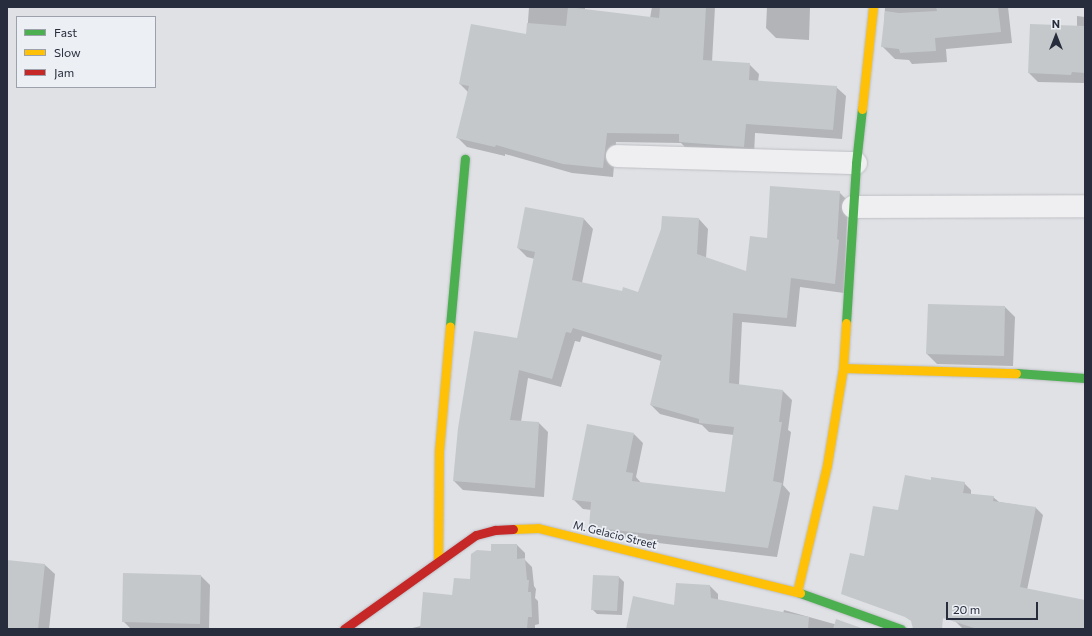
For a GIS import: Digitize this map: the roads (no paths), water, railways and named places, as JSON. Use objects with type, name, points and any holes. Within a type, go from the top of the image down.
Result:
[{"type":"street","points":[[797,592],[827,464],[843,368],[856,163],[873,7]]},
{"type":"street","points":[[617,156],[856,163]]},
{"type":"street","points":[[438,561],[439,451],[465,159]]},
{"type":"street","points":[[853,207],[1085,206]]},
{"type":"street","points":[[843,368],[895,368],[1029,373],[1085,378]]},
{"type":"street","name":"M. Gelacio Street","points":[[344,629],[476,535],[495,530],[538,528],[797,592],[901,629]]}]
